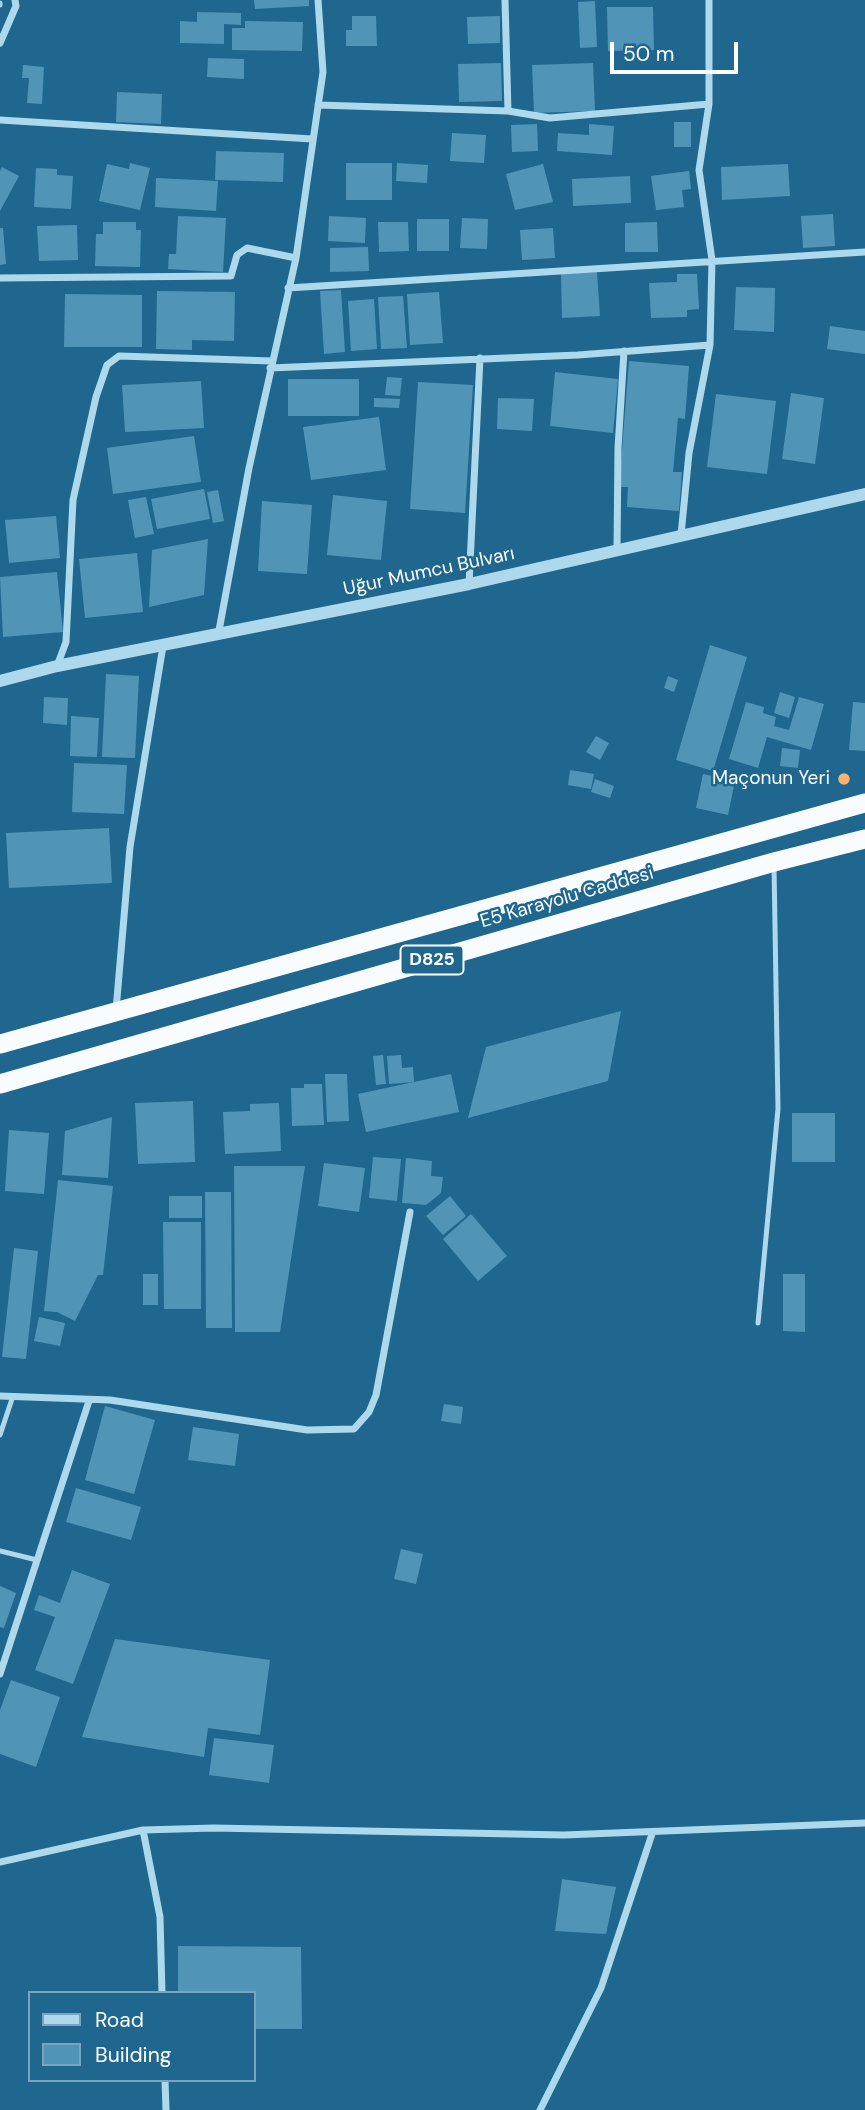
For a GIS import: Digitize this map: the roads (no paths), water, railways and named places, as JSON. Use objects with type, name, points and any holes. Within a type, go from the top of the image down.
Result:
[{"type":"highway","name":"E5 Karayolu Caddesi","points":[[0,1044],[865,803]]},
{"type":"highway","name":"E5 Karayolu Caddesi","points":[[0,1084],[774,862],[865,839]]},
{"type":"street","points":[[0,43],[16,6],[15,0]]},
{"type":"street","points":[[218,636],[271,365],[296,258],[323,72],[318,0]]},
{"type":"street","points":[[505,0],[508,111]]},
{"type":"street","points":[[681,535],[688,453],[710,345],[712,260],[699,170],[709,104],[709,0]]},
{"type":"street","points":[[318,105],[508,111],[550,118],[709,104]]},
{"type":"street","points":[[0,120],[312,139]]},
{"type":"street","points":[[0,278],[231,276],[237,255],[247,248],[296,258]]},
{"type":"street","points":[[288,288],[865,252]]},
{"type":"street","points":[[57,666],[66,642],[73,500],[96,397],[107,365],[118,356],[271,365],[480,358],[710,345]]},
{"type":"street","points":[[617,550],[618,448],[624,351]]},
{"type":"street","points":[[469,584],[480,358]]},
{"type":"street","name":"Uğur Mumcu Bulvarı","points":[[0,681],[57,666],[469,584],[865,494]]},
{"type":"street","points":[[116,1011],[130,847],[163,646]]},
{"type":"street","points":[[0,1396],[110,1400],[307,1430],[354,1429],[369,1412],[376,1395],[410,1212]]},
{"type":"street","points":[[0,1674],[89,1401]]},
{"type":"street","points":[[0,1862],[143,1830],[214,1828],[564,1835],[652,1834],[865,1823]]},
{"type":"street","points":[[143,1830],[160,1917],[162,1991]]},
{"type":"street","points":[[540,2110],[601,1988],[652,1834]]},
{"type":"street","points":[[165,2082],[166,2110]]},
{"type":"lane","points":[[758,1323],[778,1109],[774,862]]},
{"type":"lane","points":[[0,1435],[13,1396]]},
{"type":"lane","points":[[0,1551],[37,1560]]},
{"type":"place","name":"Maçonun Yeri","points":[[844,779]]}]
